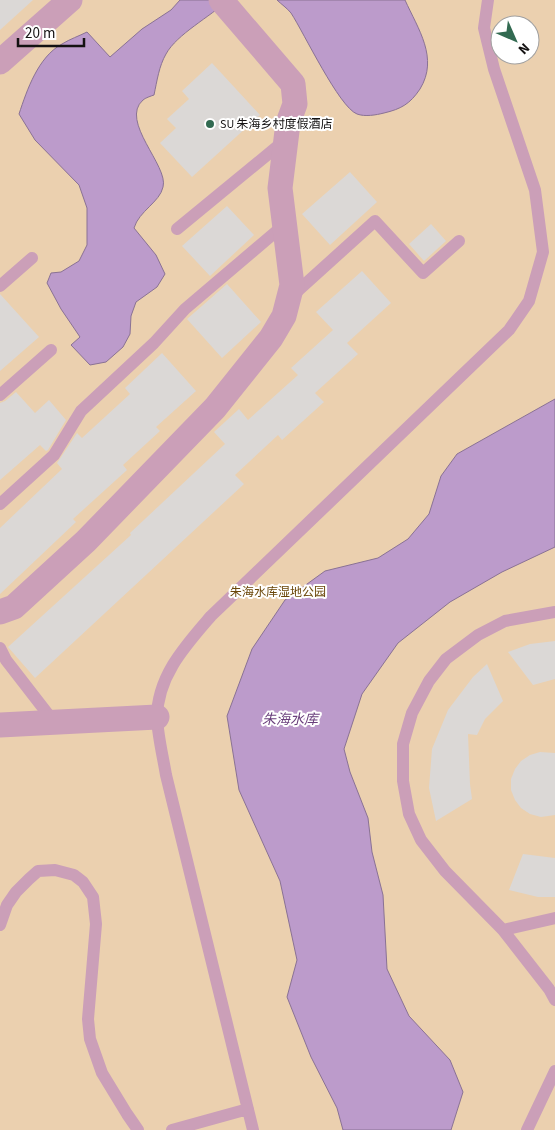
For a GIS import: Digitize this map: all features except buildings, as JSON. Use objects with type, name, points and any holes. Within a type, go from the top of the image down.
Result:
[{"type":"street","points":[[0,62],[70,0]]},
{"type":"street","points":[[0,612],[14,607],[86,541],[215,408],[271,338],[284,316],[292,285],[280,188],[288,124],[295,104],[294,84],[221,0]]},
{"type":"street","points":[[0,725],[157,718]]},
{"type":"lane","points":[[253,1130],[166,775],[157,718],[162,686],[179,654],[212,616],[509,330],[529,301],[543,252],[535,190],[494,69],[484,28],[488,0]]},
{"type":"lane","points":[[177,229],[286,139]]},
{"type":"lane","points":[[288,299],[375,221],[423,273],[458,242]]},
{"type":"lane","points":[[0,504],[54,455],[81,411],[154,342],[185,308],[285,224]]},
{"type":"lane","points":[[0,286],[32,258]]},
{"type":"lane","points":[[0,395],[51,350]]},
{"type":"lane","points":[[555,612],[505,621],[478,635],[446,659],[429,681],[412,713],[403,744],[403,781],[409,814],[421,840],[445,871],[503,930],[555,1000]]},
{"type":"lane","points":[[0,648],[6,660],[55,723]]},
{"type":"lane","points":[[0,925],[7,905],[16,892],[38,871],[55,870],[74,875],[83,882],[92,897],[96,924],[88,1019],[90,1039],[102,1072],[138,1130]]},
{"type":"lane","points":[[503,930],[555,918]]},
{"type":"lane","points":[[528,1130],[555,1071]]},
{"type":"lane","points":[[172,1130],[248,1109]]},
{"type":"green space","name":"朱海水库湿地公园","points":[[0,0],[555,0],[555,1130],[0,1130]]},
{"type":"water","points":[[180,0],[228,0],[171,47],[158,74],[154,95],[143,100],[137,109],[140,131],[159,168],[163,178],[163,187],[158,197],[140,217],[134,228],[156,255],[165,274],[157,287],[136,302],[131,316],[130,334],[123,347],[106,362],[90,365],[71,345],[80,337],[61,309],[47,283],[51,273],[61,272],[79,261],[87,245],[87,208],[79,185],[35,140],[19,114],[34,75],[46,57],[65,42],[87,32],[110,57],[142,29],[171,10]]},
{"type":"water","points":[[277,0],[405,0],[420,33],[427,55],[428,66],[420,89],[413,99],[395,110],[374,115],[357,114],[341,98],[291,13]]},
{"type":"water","name":"朱海水库","points":[[555,399],[555,547],[502,572],[450,602],[398,643],[362,694],[344,749],[350,772],[368,818],[372,852],[383,895],[387,969],[409,1016],[450,1060],[463,1092],[451,1130],[343,1130],[337,1108],[311,1057],[287,997],[297,960],[280,881],[239,790],[227,716],[252,649],[285,600],[325,571],[378,558],[408,539],[429,514],[441,476],[457,454]]},
{"type":"place","name":"SU 朱海乡村度假酒店","points":[[210,124]]}]
